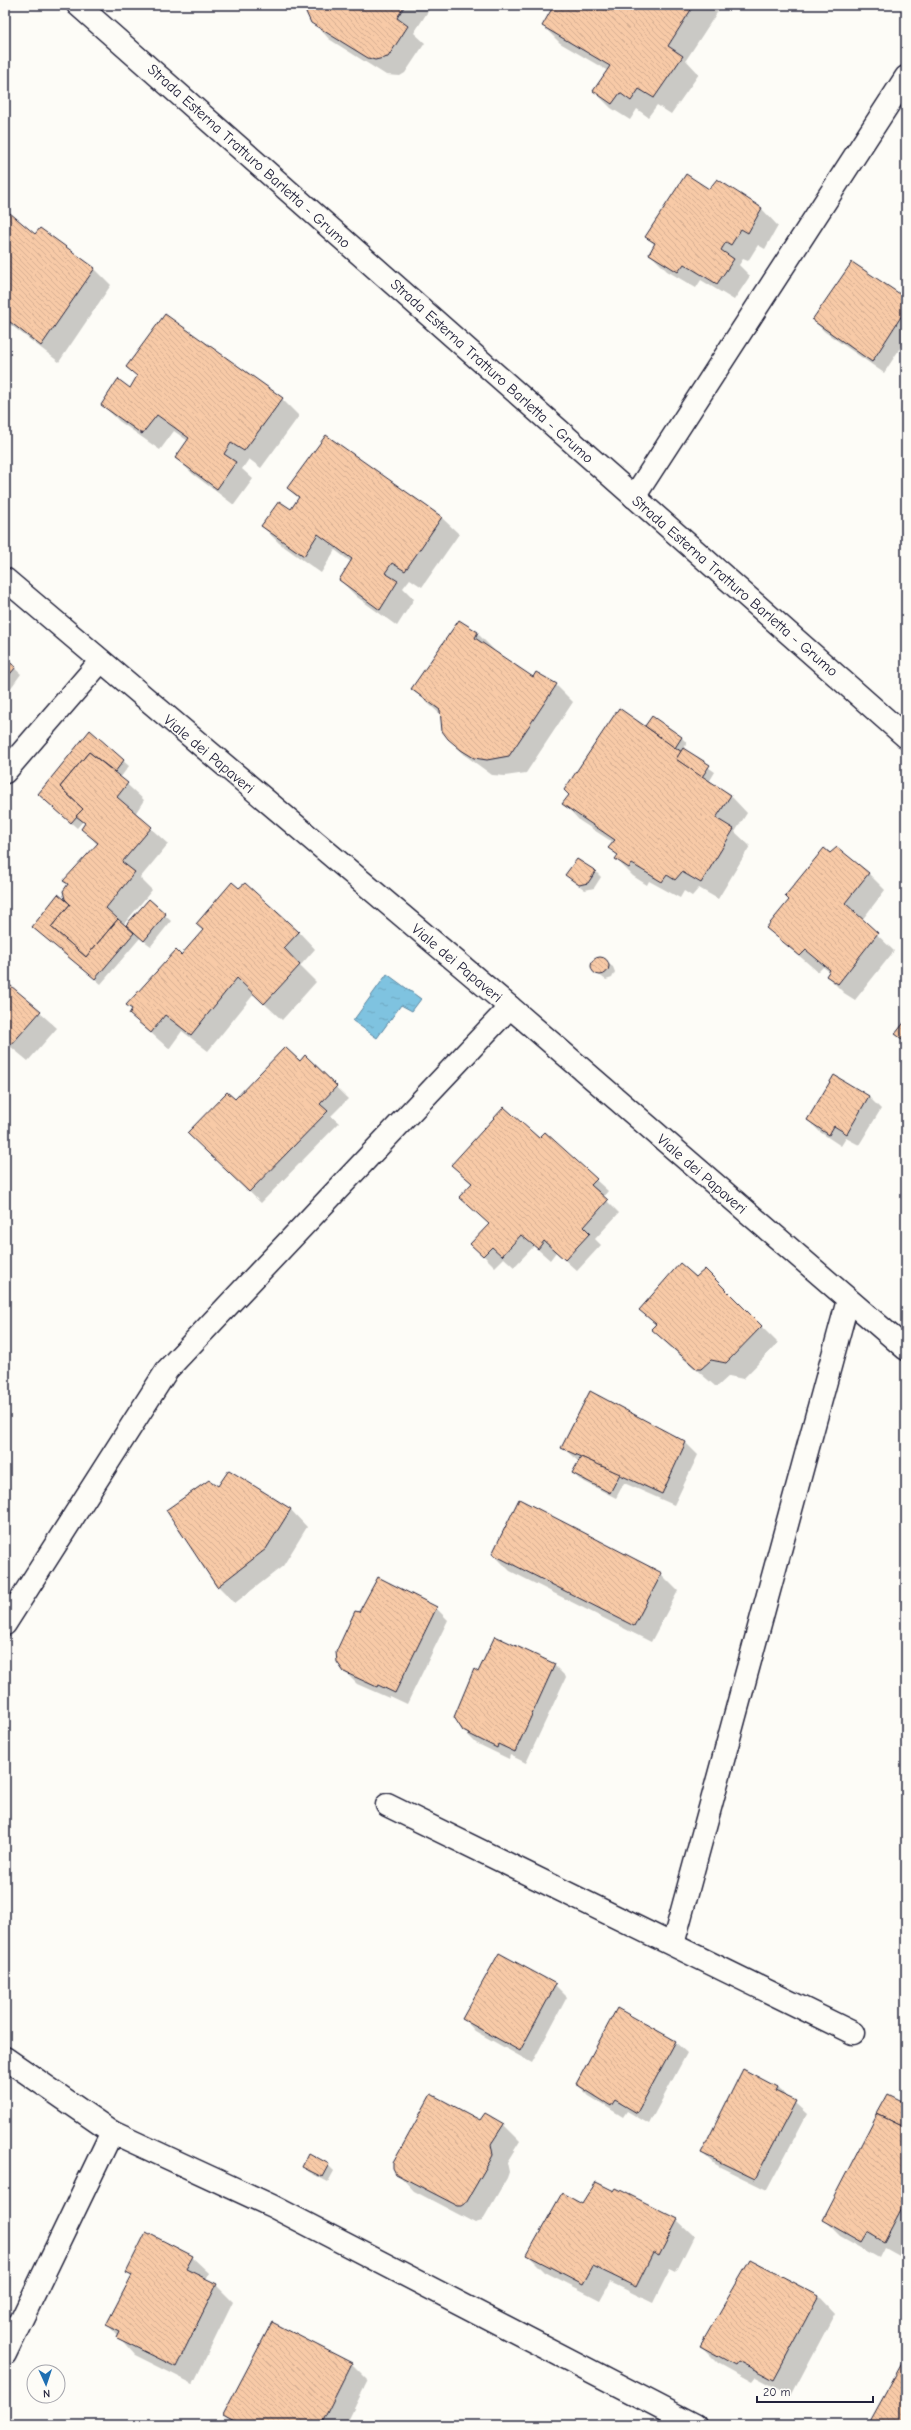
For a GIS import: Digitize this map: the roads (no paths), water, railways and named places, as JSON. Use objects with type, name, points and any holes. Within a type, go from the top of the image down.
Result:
[{"type":"street","name":"Strada Esterna Tratturo Barletta - Grumo","points":[[78,5],[906,737]]},
{"type":"street","points":[[634,497],[906,77]]},
{"type":"street","name":"Viale dei Papaveri","points":[[5,579],[100,662],[510,1008],[906,1349]]},
{"type":"street","points":[[5,772],[100,662]]},
{"type":"street","points":[[5,1624],[167,1370],[510,1008]]},
{"type":"street","points":[[672,1944],[848,1300]]},
{"type":"street","points":[[387,1805],[853,2033]]},
{"type":"street","points":[[5,2058],[112,2132],[272,2206],[695,2425]]},
{"type":"street","points":[[5,2354],[112,2132]]},
{"type":"water","points":[[387,974],[421,999],[412,1011],[401,1005],[377,1038],[353,1021]]}]
